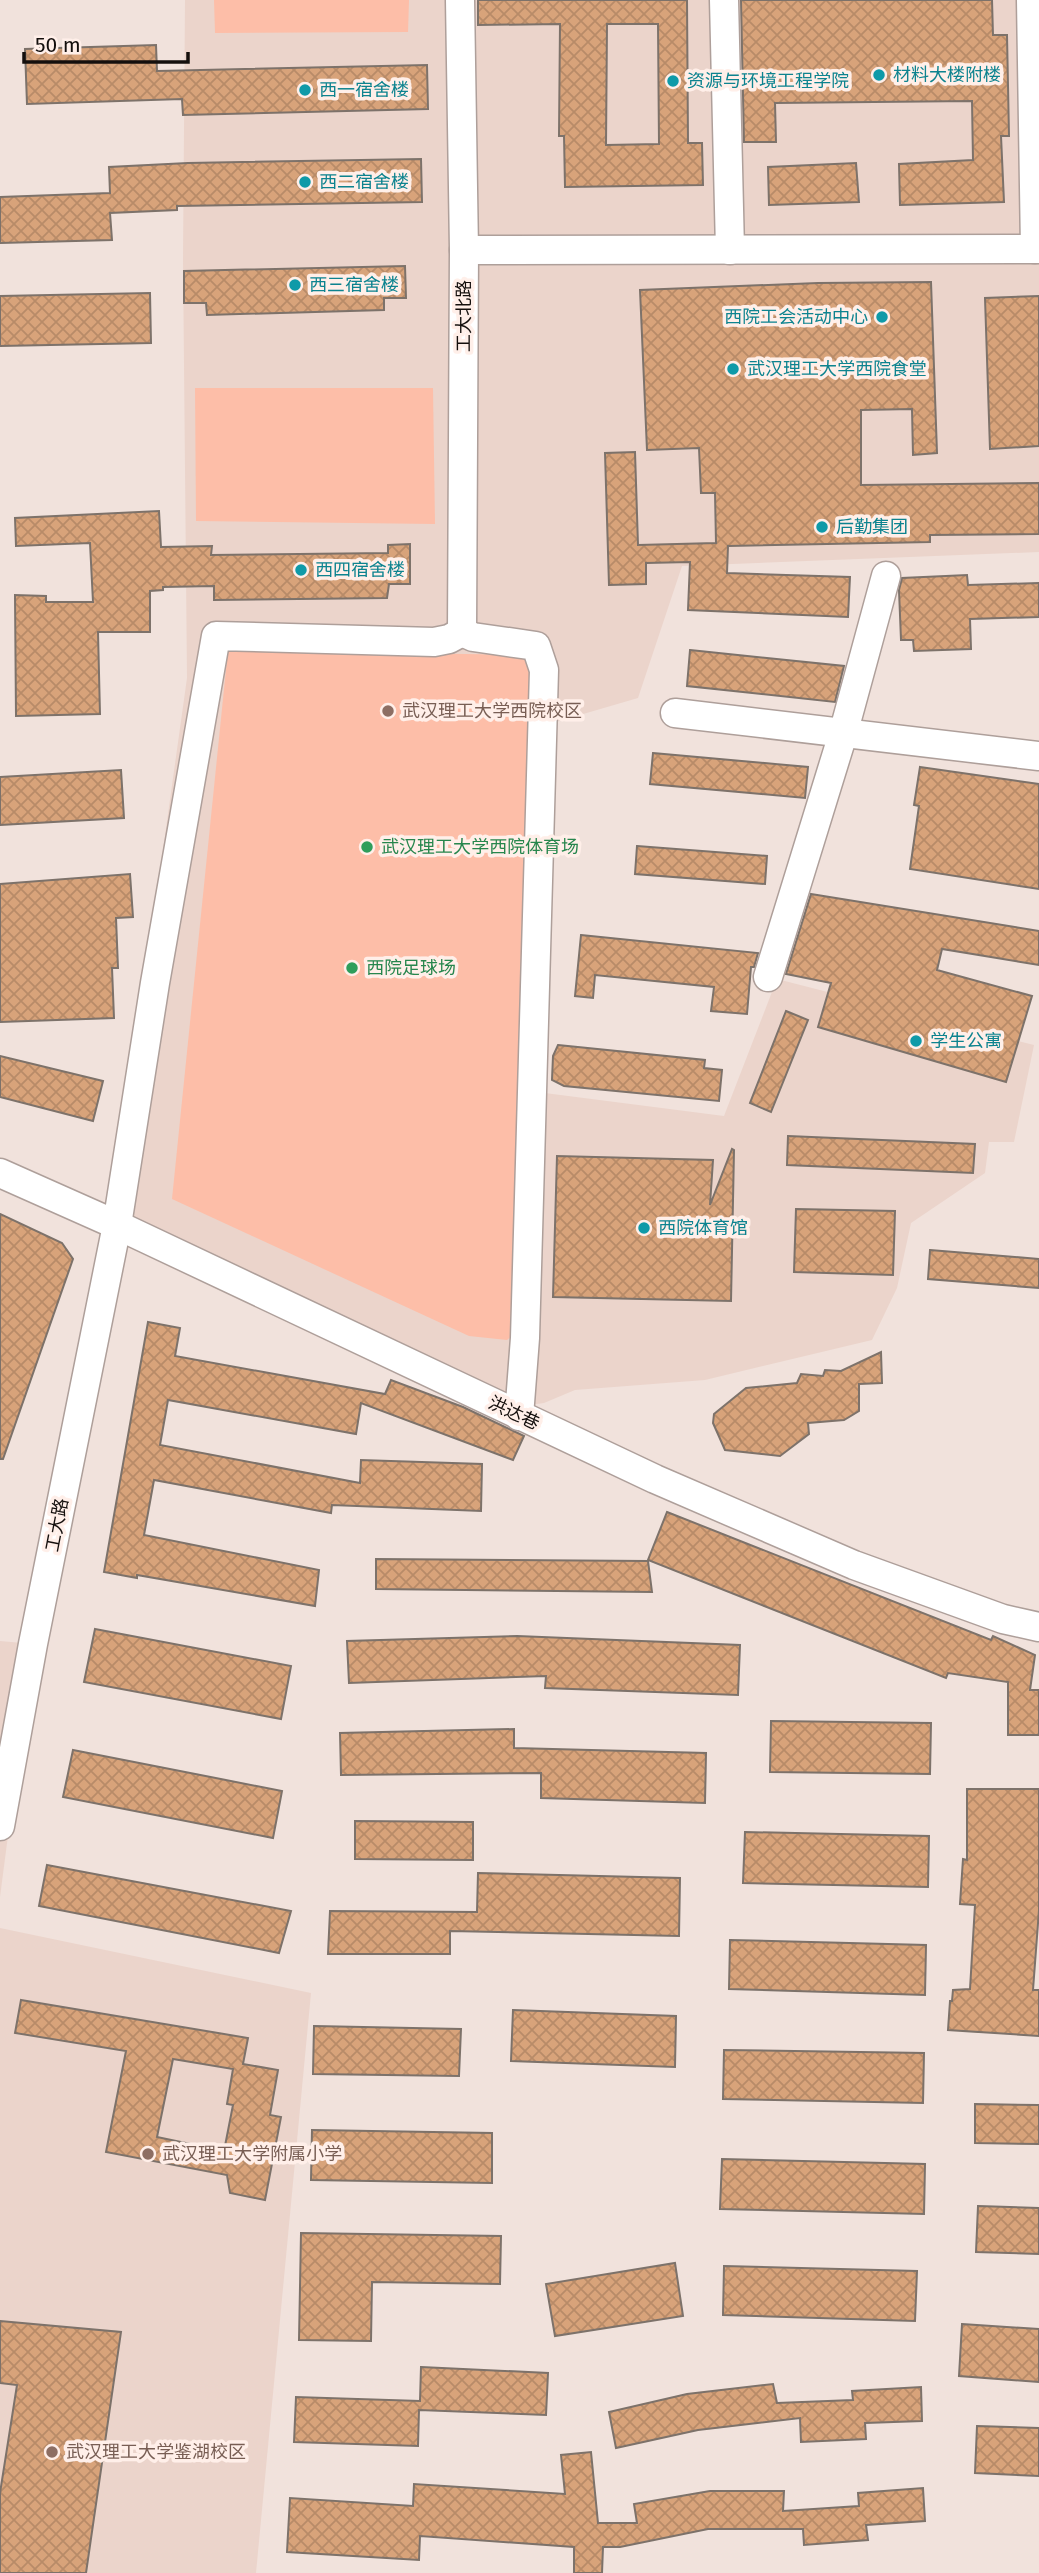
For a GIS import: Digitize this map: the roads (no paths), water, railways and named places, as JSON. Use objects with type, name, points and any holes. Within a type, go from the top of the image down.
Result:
[{"type":"street","name":"工大北路","points":[[460,0],[464,250],[462,632]]},
{"type":"street","points":[[724,0],[730,250]]},
{"type":"street","points":[[464,250],[1037,249],[1031,0]]},
{"type":"street","points":[[768,976],[843,733],[886,576]]},
{"type":"street","points":[[462,632],[473,637],[536,646],[544,670],[525,1338],[519,1416]]},
{"type":"street","name":"工大路","points":[[0,1826],[33,1644],[117,1225],[155,983],[216,636],[434,642],[449,639],[462,632]]},
{"type":"street","points":[[676,713],[1039,756]]},
{"type":"street","name":"洪达巷","points":[[0,1173],[117,1225],[655,1479],[854,1564],[1003,1619],[1039,1627]]},
{"type":"place","name":"材料大楼附楼","points":[[879,75]]},
{"type":"place","name":"资源与环境工程学院","points":[[673,81]]},
{"type":"place","name":"西一宿舍楼","points":[[305,90]]},
{"type":"place","name":"西二宿舍楼","points":[[305,182]]},
{"type":"place","name":"西三宿舍楼","points":[[295,285]]},
{"type":"place","name":"西院工会活动中心","points":[[882,317]]},
{"type":"place","name":"武汉理工大学西院食堂","points":[[733,369]]},
{"type":"place","name":"后勤集团","points":[[822,527]]},
{"type":"place","name":"西四宿舍楼","points":[[301,570]]},
{"type":"place","name":"武汉理工大学西院校区","points":[[388,711]]},
{"type":"place","name":"武汉理工大学西院体育场","points":[[367,847]]},
{"type":"place","name":"西院足球场","points":[[352,968]]},
{"type":"place","name":"学生公寓","points":[[916,1041]]},
{"type":"place","name":"西院体育馆","points":[[644,1228]]},
{"type":"place","name":"武汉理工大学附属小学","points":[[148,2154]]},
{"type":"place","name":"武汉理工大学鉴湖校区","points":[[52,2452]]}]
